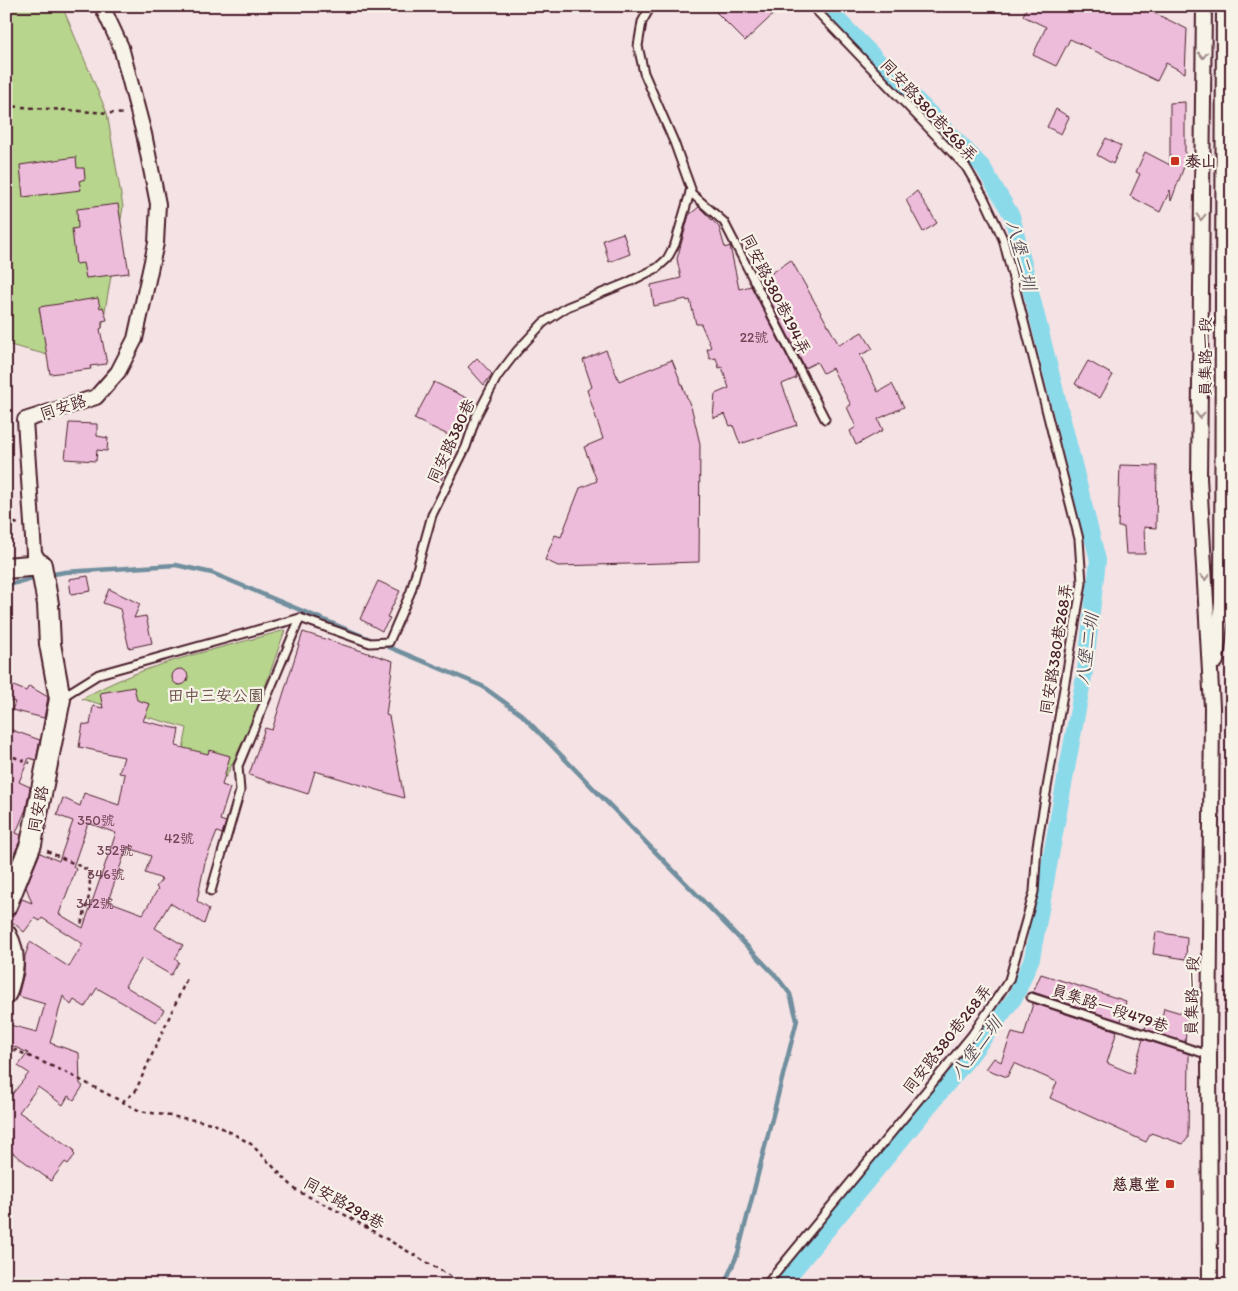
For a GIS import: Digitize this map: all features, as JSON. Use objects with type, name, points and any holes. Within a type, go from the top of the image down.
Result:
[{"type":"street","name":"同安路","points":[[6,906],[31,844],[60,699],[50,644],[48,604],[41,565],[34,553],[24,420],[96,397],[118,372],[135,339],[156,243],[158,204],[139,115],[121,47],[102,6]]},
{"type":"street","name":"員集路一段","points":[[1204,6],[1199,478],[1212,707],[1208,1055],[1210,1285]]},
{"type":"street","name":"員集路一段","points":[[1212,707],[1222,602],[1228,113],[1224,6]]},
{"type":"street","points":[[1203,111],[1228,113]]},
{"type":"street","points":[[6,568],[41,565]]},
{"type":"street","points":[[6,935],[12,946],[14,972],[6,993]]},
{"type":"lane","points":[[651,6],[642,22],[638,46],[644,73],[674,142],[691,189],[690,192]]},
{"type":"lane","name":"同安路380巷268弄","points":[[766,1285],[972,1035],[1009,980],[1034,892],[1037,846],[1082,584],[1079,539],[1003,239],[984,198],[966,167],[812,6]]},
{"type":"lane","name":"同安路380巷194弄","points":[[690,192],[724,222],[825,419]]},
{"type":"lane","name":"同安路380巷","points":[[300,618],[370,643],[389,642],[411,591],[432,514],[466,447],[476,417],[497,378],[517,351],[543,324],[568,308],[657,268],[667,259],[675,244],[690,192]]},
{"type":"lane","points":[[60,699],[99,674],[300,618]]},
{"type":"lane","points":[[211,891],[240,791],[238,766],[300,618]]},
{"type":"lane","name":"員集路一段479巷","points":[[1031,997],[1208,1055]]},
{"type":"path","points":[[6,10],[11,6]]},
{"type":"path","points":[[6,106],[139,115]]},
{"type":"path","points":[[6,754],[46,768]]},
{"type":"path","points":[[31,844],[88,870],[91,882],[90,895],[81,924]]},
{"type":"path","points":[[122,1102],[135,1092],[188,976]]},
{"type":"path","name":"同安路298巷","points":[[6,1046],[65,1072],[140,1112],[212,1123],[232,1133],[251,1144],[296,1191],[340,1212],[452,1277]]},
{"type":"green space","points":[[6,6],[62,6],[107,113],[123,207],[102,328],[48,355],[6,344]]},
{"type":"green space","name":"田中三安公園","points":[[285,630],[254,718],[226,777],[180,765],[187,728],[82,699],[129,676],[180,658]]},
{"type":"building","points":[[710,6],[782,6],[745,41]]},
{"type":"building","points":[[1027,6],[1140,6],[1187,29],[1185,73],[1166,63],[1157,81],[1070,39],[1056,66],[1033,55],[1046,27],[1023,16]]},
{"type":"building","points":[[1185,102],[1185,164],[1171,201],[1170,190],[1160,212],[1130,196],[1140,174],[1136,172],[1145,152],[1170,165],[1170,103]]},
{"type":"building","points":[[1056,109],[1069,117],[1061,134],[1047,127]]},
{"type":"building","points":[[1106,138],[1121,146],[1113,164],[1097,155]]},
{"type":"building","points":[[76,157],[77,168],[84,168],[85,179],[79,181],[81,190],[23,197],[20,165]]},
{"type":"building","points":[[917,191],[937,223],[923,232],[906,200]]},
{"type":"building","points":[[118,204],[129,273],[86,278],[83,263],[76,264],[72,229],[78,228],[77,209]]},
{"type":"building","points":[[699,207],[719,227],[725,248],[730,246],[739,289],[751,286],[795,372],[796,378],[782,384],[797,425],[740,444],[733,425],[730,426],[725,414],[713,418],[715,394],[729,388],[722,367],[719,368],[716,358],[710,359],[707,349],[711,347],[701,324],[696,324],[690,300],[687,301],[686,299],[654,306],[651,285],[681,278],[677,259],[689,215]]},
{"type":"building","points":[[623,233],[630,254],[609,262],[603,240]]},
{"type":"building","points":[[791,260],[839,345],[862,332],[873,349],[860,355],[878,392],[892,384],[904,407],[878,419],[883,430],[856,445],[850,431],[856,427],[847,407],[851,405],[832,368],[823,373],[817,362],[805,368],[761,283],[764,282],[763,279]]},
{"type":"building","points":[[98,298],[100,308],[103,307],[107,320],[102,321],[102,328],[100,329],[107,364],[90,366],[91,369],[50,374],[39,307]]},
{"type":"building","points":[[606,350],[619,381],[672,360],[692,410],[700,444],[699,562],[558,566],[545,560],[555,535],[561,537],[580,488],[597,481],[584,447],[603,439],[587,390],[592,387],[583,360]]},
{"type":"building","points":[[477,358],[492,374],[484,385],[468,367]]},
{"type":"building","points":[[1088,361],[1113,375],[1100,398],[1075,384]]},
{"type":"building","points":[[434,382],[475,402],[457,439],[414,419]]},
{"type":"building","points":[[69,423],[97,424],[97,436],[108,438],[107,451],[97,450],[96,461],[65,459]]},
{"type":"building","points":[[437,461],[448,467],[441,480],[430,474]]},
{"type":"building","points":[[1120,465],[1157,466],[1156,528],[1144,527],[1145,554],[1126,554],[1124,527],[1118,527]]},
{"type":"building","points":[[88,576],[91,591],[71,594],[69,579]]},
{"type":"building","points":[[378,581],[400,591],[387,617],[390,618],[382,631],[360,619]]},
{"type":"building","points":[[109,589],[140,604],[134,618],[146,616],[152,643],[129,648],[120,609],[103,603]]},
{"type":"building","points":[[303,632],[393,661],[386,715],[389,716],[404,798],[315,771],[308,794],[249,775],[265,728],[272,730]]},
{"type":"building","points":[[180,669],[188,677],[180,685],[172,677]]},
{"type":"building","points":[[6,683],[26,691],[29,686],[48,697],[44,718],[12,710],[15,702],[6,699]]},
{"type":"building","points":[[134,687],[137,700],[150,704],[143,721],[179,729],[176,746],[208,754],[209,750],[230,756],[222,785],[230,788],[220,820],[226,822],[222,834],[217,832],[205,862],[197,901],[209,909],[204,924],[170,903],[155,928],[183,945],[175,959],[179,962],[171,975],[142,958],[125,986],[164,1010],[156,1022],[97,988],[85,1007],[74,1000],[71,1005],[63,996],[50,1043],[79,1053],[80,1084],[83,1086],[74,1100],[68,1096],[63,1105],[38,1087],[19,1112],[74,1150],[73,1153],[75,1155],[68,1164],[65,1162],[51,1181],[6,1148],[6,1102],[29,1073],[18,1066],[28,1053],[6,1043],[6,1024],[37,1032],[45,1004],[18,996],[24,973],[25,956],[30,942],[69,967],[83,944],[42,918],[40,921],[35,918],[24,932],[8,918],[17,911],[22,899],[32,903],[26,887],[40,853],[59,861],[73,821],[57,815],[63,798],[80,806],[84,793],[119,805],[125,774],[119,773],[124,757],[79,747],[83,724],[90,725],[93,706],[103,708],[100,693]],"holes":[[[88,823],[116,833],[83,928],[59,914],[76,869],[73,867]],[[127,847],[151,856],[145,873],[162,879],[143,914],[108,901]]]},
{"type":"building","points":[[6,728],[40,740],[36,760],[29,758],[19,782],[30,787],[26,809],[16,833],[21,835],[20,841],[11,861],[6,859]]},
{"type":"building","points":[[1156,932],[1187,937],[1186,959],[1153,954]]},
{"type":"building","points":[[1041,974],[1126,1001],[1121,1021],[1033,992]]},
{"type":"building","points":[[1033,1003],[1117,1031],[1107,1063],[1133,1074],[1143,1039],[1189,1054],[1188,1138],[1183,1144],[1151,1133],[1146,1142],[1050,1098],[1057,1082],[1014,1063],[1007,1077],[986,1069],[994,1058],[1001,1062],[1012,1033],[1024,1036]]},
{"type":"building","points":[[1164,1008],[1188,1015],[1185,1042],[1145,1029],[1148,1019],[1161,1022]]},
{"type":"waterway","name":"八堡二圳","points":[[782,1285],[970,1057],[1016,996],[1032,958],[1085,671],[1098,560],[1012,216],[983,167],[825,6]]},
{"type":"waterway","points":[[48,575],[65,572],[176,565],[212,573],[482,686],[522,715],[777,977],[790,994],[797,1020],[738,1253],[724,1285]]},
{"type":"waterway","points":[[6,585],[38,578]]},
{"type":"place","name":"泰山","points":[[1175,161]]},
{"type":"place","name":"慈惠堂","points":[[1170,1184]]}]
